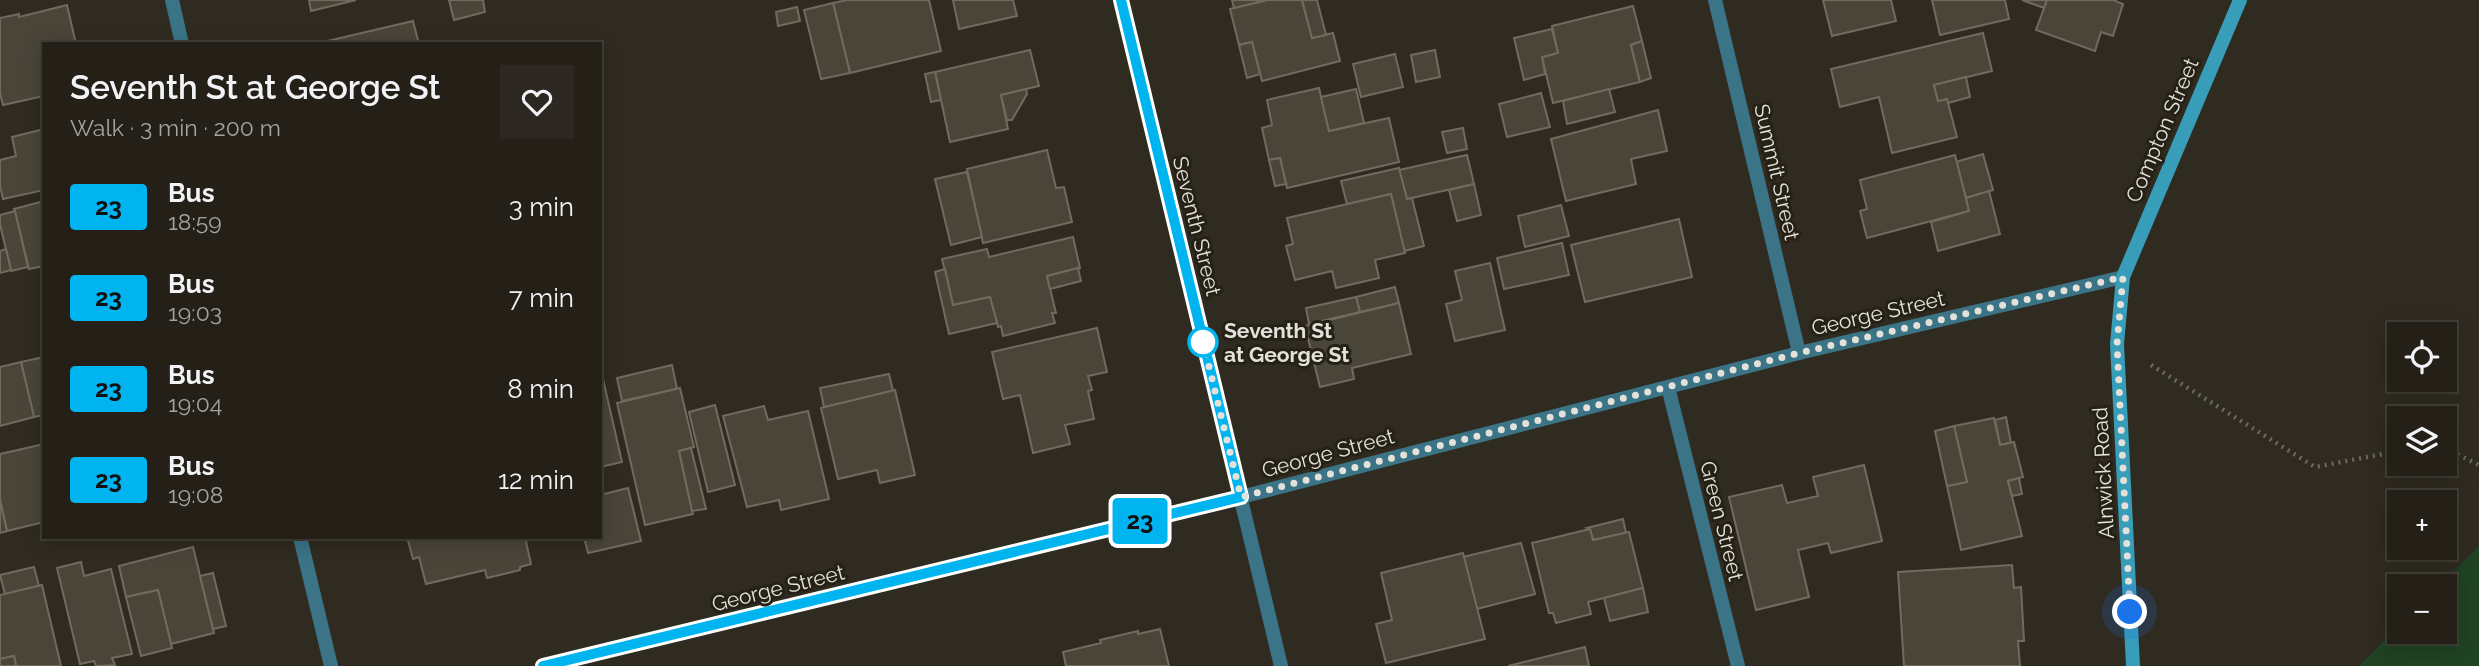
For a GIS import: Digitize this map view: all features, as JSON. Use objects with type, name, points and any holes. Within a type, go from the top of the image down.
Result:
[{"type":"street","points":[[172,0],[182,42]]},
{"type":"street","name":"Seventh Street","points":[[1121,0],[1281,666]]},
{"type":"street","name":"Summit Street","points":[[1715,0],[1799,353]]},
{"type":"street","name":"Compton Street","points":[[2123,277],[2240,0]]},
{"type":"street","name":"George Street","points":[[543,666],[1241,497],[1799,353],[2123,277]]},
{"type":"street","name":"Alnwick Road","points":[[2123,277],[2117,344],[2133,666]]},
{"type":"street","name":"Green Street","points":[[1668,387],[1738,666]]},
{"type":"street","points":[[300,539],[331,666]]},
{"type":"path","points":[[2117,344],[2315,467],[2387,453]]},
{"type":"path","points":[[2457,454],[2479,465]]},
{"type":"green space","points":[[2479,546],[2479,666],[2359,666],[2387,638],[2387,644],[2457,644],[2457,574],[2451,574]]},
{"type":"building","points":[[309,0],[356,0],[311,11]]},
{"type":"building","points":[[449,0],[483,0],[485,12],[454,20]]},
{"type":"building","points":[[847,0],[929,0],[941,51],[850,73],[833,3]]},
{"type":"building","points":[[953,0],[1013,0],[1017,16],[959,29]]},
{"type":"building","points":[[1232,0],[1268,0],[1234,8]]},
{"type":"building","points":[[1268,0],[1302,0],[1312,38],[1333,33],[1340,61],[1262,81],[1252,42],[1239,45],[1230,9]]},
{"type":"building","points":[[1302,0],[1317,0],[1326,35],[1312,38]]},
{"type":"building","points":[[1823,0],[1891,0],[1896,21],[1832,36]]},
{"type":"building","points":[[1932,0],[2005,0],[2009,19],[1940,35]]},
{"type":"building","points":[[2022,0],[2047,0],[2044,8]]},
{"type":"building","points":[[2047,0],[2113,0],[2123,4],[2113,36],[2101,32],[2095,51],[2036,30]]},
{"type":"building","points":[[833,3],[850,73],[821,79],[804,10]]},
{"type":"building","points":[[67,5],[76,42],[42,42],[42,96],[3,105],[0,93],[0,18],[19,14],[19,17]]},
{"type":"building","points":[[1633,6],[1642,41],[1631,45],[1640,82],[1553,103],[1542,57],[1558,53],[1552,26]]},
{"type":"building","points":[[797,7],[800,21],[778,26],[776,12]]},
{"type":"building","points":[[413,21],[418,42],[323,42]]},
{"type":"building","points":[[1552,29],[1558,53],[1542,57],[1545,74],[1524,80],[1514,38]]},
{"type":"building","points":[[1983,33],[1992,71],[1934,85],[1938,101],[1947,99],[1957,137],[1892,153],[1879,97],[1840,107],[1831,69]]},
{"type":"building","points":[[1642,41],[1651,78],[1640,82],[1631,45]]},
{"type":"building","points":[[1252,42],[1260,74],[1247,78],[1239,45]]},
{"type":"building","points":[[1030,50],[1039,86],[1001,95],[1008,129],[950,142],[935,72]]},
{"type":"building","points":[[1435,50],[1440,77],[1416,82],[1411,55]]},
{"type":"building","points":[[1395,54],[1403,87],[1361,97],[1353,64]]},
{"type":"building","points":[[935,72],[941,100],[931,102],[925,74]]},
{"type":"building","points":[[1966,77],[1970,97],[1948,103],[1947,99],[1938,101],[1934,85]]},
{"type":"building","points":[[1319,88],[1329,131],[1389,118],[1399,162],[1287,188],[1280,158],[1269,160],[1262,128],[1272,125],[1267,100]]},
{"type":"building","points":[[1026,89],[1027,94],[1012,120],[1007,120],[1001,95]]},
{"type":"building","points":[[1356,89],[1364,123],[1329,131],[1321,97]]},
{"type":"building","points":[[1609,89],[1615,112],[1567,124],[1563,101]]},
{"type":"building","points":[[1541,93],[1550,127],[1507,137],[1499,104]]},
{"type":"building","points":[[1658,110],[1667,151],[1631,159],[1636,184],[1566,201],[1551,139]]},
{"type":"building","points":[[1463,128],[1467,149],[1447,153],[1442,132]]},
{"type":"building","points":[[42,130],[42,190],[3,199],[0,160],[16,156],[12,137]]},
{"type":"building","points":[[1047,150],[1056,188],[1064,187],[1072,222],[983,243],[967,169]]},
{"type":"building","points":[[1983,154],[1993,190],[1966,198],[1956,162]]},
{"type":"building","points":[[1467,155],[1474,184],[1407,199],[1399,170]]},
{"type":"building","points":[[1955,155],[1969,211],[1867,238],[1860,211],[1867,209],[1860,180]]},
{"type":"building","points":[[1280,158],[1286,184],[1275,186],[1269,160]]},
{"type":"building","points":[[1399,168],[1407,199],[1412,198],[1424,246],[1404,251],[1391,194],[1347,204],[1341,181]]},
{"type":"building","points":[[967,172],[982,237],[951,245],[935,179]]},
{"type":"building","points":[[1474,184],[1481,215],[1457,221],[1449,190]]},
{"type":"building","points":[[1989,191],[2000,234],[1938,251],[1931,222],[1969,211],[1966,198]]},
{"type":"building","points":[[1391,194],[1405,253],[1375,260],[1379,278],[1336,288],[1332,271],[1295,280],[1286,246],[1293,244],[1287,218]]},
{"type":"building","points":[[42,202],[42,266],[29,269],[14,209]]},
{"type":"building","points":[[1561,205],[1569,236],[1525,247],[1518,216]]},
{"type":"building","points":[[15,211],[28,267],[11,271],[0,215]]},
{"type":"building","points":[[1679,219],[1692,277],[1585,302],[1571,245]]},
{"type":"building","points":[[1073,237],[1080,268],[1047,276],[1056,313],[1052,313],[1055,323],[1003,336],[990,297],[953,305],[942,259],[987,249],[989,257]]},
{"type":"building","points":[[1562,243],[1569,275],[1504,289],[1497,258]]},
{"type":"building","points":[[6,249],[11,270],[0,273],[0,251]]},
{"type":"building","points":[[1490,263],[1505,330],[1455,341],[1446,304],[1462,300],[1455,271]]},
{"type":"building","points":[[1078,268],[1081,281],[1050,289],[1047,276]]},
{"type":"building","points":[[945,269],[953,305],[990,297],[997,323],[949,334],[935,272]]},
{"type":"building","points":[[1395,287],[1399,303],[1360,312],[1356,297]]},
{"type":"building","points":[[1356,297],[1360,312],[1309,324],[1306,308]]},
{"type":"building","points":[[1399,303],[1411,354],[1352,368],[1354,379],[1320,387],[1305,326]]},
{"type":"building","points":[[1097,328],[1107,372],[1088,376],[1094,419],[1065,425],[1070,444],[1033,453],[1020,395],[1003,399],[992,352]]},
{"type":"building","points":[[42,357],[42,415],[34,417],[21,362]]},
{"type":"building","points":[[21,362],[34,417],[0,426],[0,367]]},
{"type":"building","points":[[672,365],[677,389],[622,401],[617,378]]},
{"type":"building","points":[[889,374],[893,391],[824,407],[820,388]]},
{"type":"building","points":[[602,379],[603,379],[622,462],[602,467]]},
{"type":"building","points":[[680,388],[694,447],[679,451],[693,514],[645,525],[617,403]]},
{"type":"building","points":[[895,390],[915,475],[880,483],[877,470],[838,479],[821,408]]},
{"type":"building","points":[[715,405],[735,485],[708,492],[689,412]]},
{"type":"building","points":[[764,406],[768,420],[808,411],[829,499],[781,510],[779,500],[747,507],[723,416]]},
{"type":"building","points":[[2006,417],[2011,443],[2000,445],[1995,420]]},
{"type":"building","points":[[1994,418],[2000,445],[2014,442],[2023,477],[2008,481],[2022,536],[1961,550],[1947,486],[1967,482],[1954,426]]},
{"type":"building","points":[[1954,426],[1967,482],[1947,486],[1935,431]]},
{"type":"building","points":[[42,444],[42,522],[7,531],[0,500],[0,454]]},
{"type":"building","points":[[691,448],[706,509],[692,511],[679,451]]},
{"type":"building","points":[[1864,465],[1882,541],[1831,553],[1828,543],[1798,550],[1809,597],[1756,610],[1729,497],[1782,485],[1787,503],[1818,496],[1813,477]]},
{"type":"building","points":[[2019,478],[2022,494],[2012,496],[2008,481]]},
{"type":"building","points":[[628,488],[641,541],[588,553],[584,539],[602,539],[602,494]]},
{"type":"building","points":[[0,500],[7,531],[0,533]]},
{"type":"building","points":[[1623,519],[1626,533],[1593,540],[1590,529],[1587,528]]},
{"type":"building","points":[[1590,529],[1593,540],[1629,532],[1643,588],[1588,602],[1591,614],[1556,623],[1553,613],[1549,613],[1532,543]]},
{"type":"building","points":[[408,539],[525,539],[531,564],[520,567],[520,570],[487,578],[485,570],[426,584],[419,557],[413,559]]},
{"type":"building","points":[[1521,543],[1535,594],[1477,609],[1463,557]]},
{"type":"building","points":[[193,547],[214,633],[171,644],[158,590],[126,597],[119,566]]},
{"type":"building","points":[[1463,553],[1485,639],[1386,663],[1376,624],[1392,620],[1381,573]]},
{"type":"building","points":[[81,562],[84,576],[111,569],[132,654],[112,658],[115,665],[96,666],[94,661],[80,664],[57,568]]},
{"type":"building","points":[[2012,565],[2014,588],[2021,587],[2024,641],[2018,641],[2020,666],[1904,666],[1898,572]]},
{"type":"building","points":[[34,567],[39,586],[5,594],[0,575]]},
{"type":"building","points":[[213,573],[226,626],[213,629],[200,576]]},
{"type":"building","points":[[42,585],[61,666],[16,666],[14,656],[0,659],[0,595]]},
{"type":"building","points":[[1643,588],[1648,612],[1610,621],[1604,598]]},
{"type":"building","points":[[158,590],[172,648],[141,656],[126,597]]},
{"type":"building","points":[[1160,629],[1169,666],[1066,666],[1063,652],[1101,643],[1100,640]]},
{"type":"building","points":[[1585,647],[1589,666],[1508,666]]},
{"type":"building","points":[[14,656],[16,666],[0,666],[0,659]]},
{"type":"bus line","name":"23","points":[[543,666],[1241,497],[1121,0]]},
{"type":"place","name":"Seventh St at George St","points":[[1203,342]]},
{"type":"route","points":[[1203,342],[1241,497],[1799,353],[2123,277],[2117,344],[2130,612]]}]
